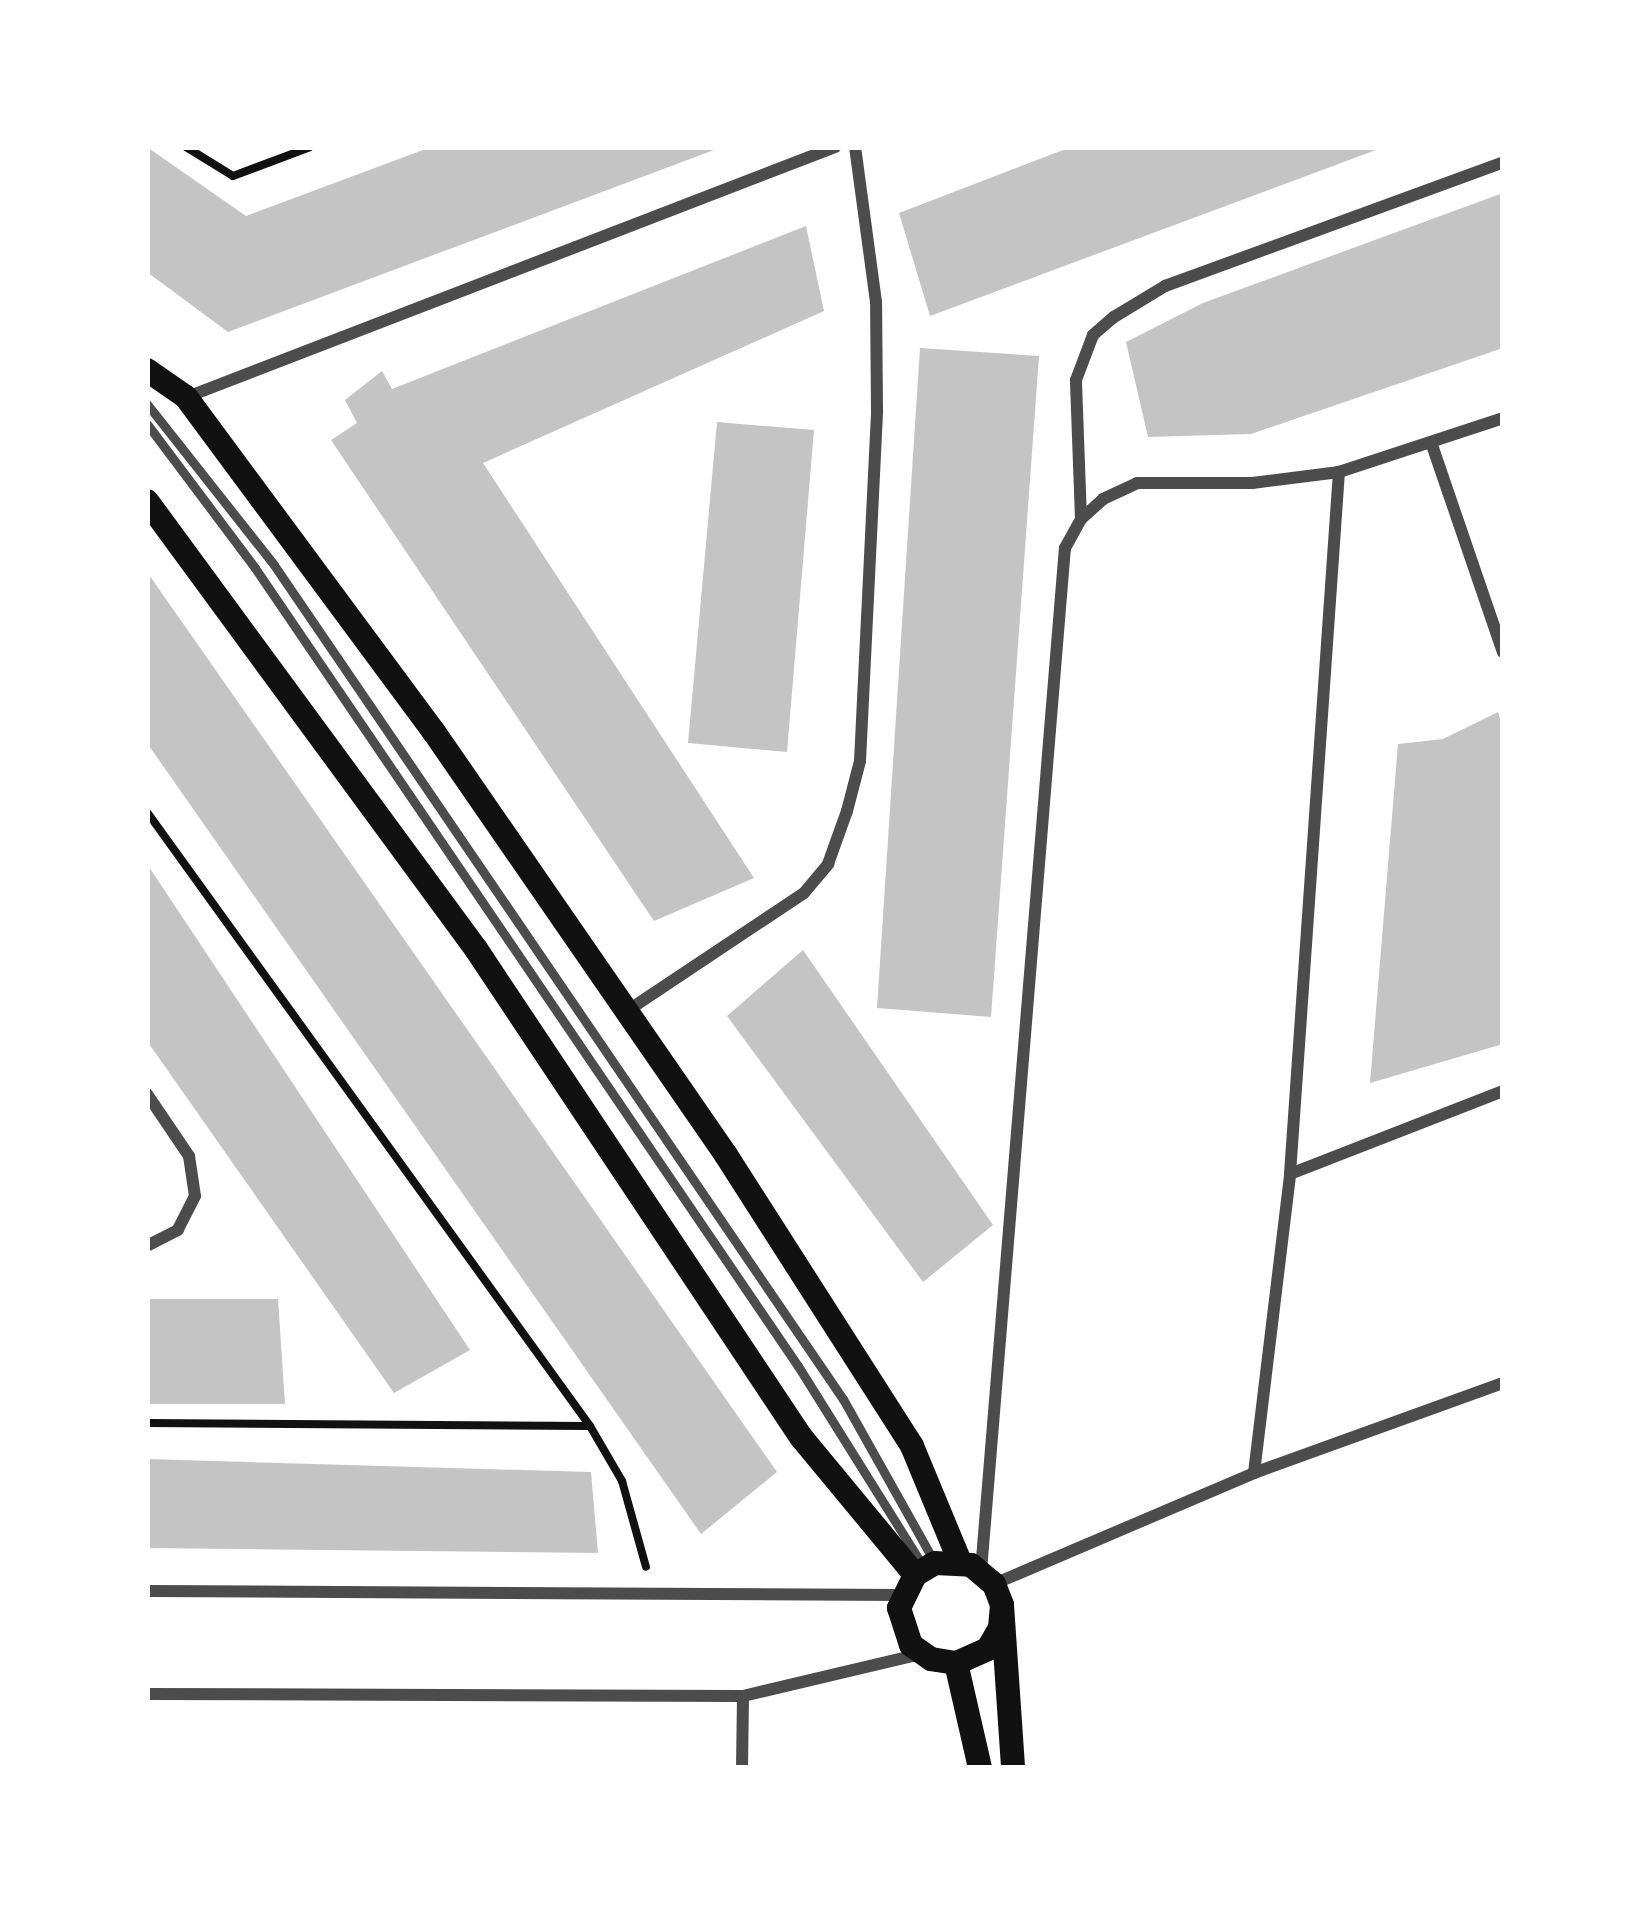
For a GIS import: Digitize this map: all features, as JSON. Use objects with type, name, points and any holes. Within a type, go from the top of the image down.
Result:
[{"type":"main road","points":[[147,370],[186,398],[434,733],[623,1014],[726,1155],[912,1446],[1013,1768]]},
{"type":"main road","points":[[147,502],[476,949],[801,1437],[952,1578],[1000,1628],[988,1648],[956,1663],[920,1654],[900,1621],[952,1578]]},
{"type":"main road","points":[[956,1663],[980,1768]]},
{"type":"street","points":[[186,398],[835,147]]},
{"type":"street","points":[[623,1014],[779,912],[828,865],[860,760],[877,410],[876,302],[855,147]]},
{"type":"street","points":[[1081,518],[1076,380],[1093,335],[1114,317],[1165,286],[1503,162]]},
{"type":"street","points":[[952,1578],[1065,548],[1081,518],[1103,499],[1137,483],[1252,483],[1339,472],[1432,446],[1503,418]]},
{"type":"street","points":[[1432,446],[1503,652]]},
{"type":"street","points":[[1254,1473],[1290,1174],[1339,472]]},
{"type":"street","points":[[1290,1174],[1503,1091]]},
{"type":"street","points":[[147,1094],[189,1156],[195,1181],[192,1208],[178,1230],[147,1246]]},
{"type":"street","points":[[147,1591],[650,1592],[952,1578],[1503,1383]]},
{"type":"street","points":[[147,1694],[743,1696],[920,1654]]},
{"type":"street","points":[[742,1768],[743,1696]]},
{"type":"lane","points":[[147,404],[274,565],[843,1399],[952,1578]]},
{"type":"lane","points":[[147,424],[255,568],[758,1307],[952,1578]]},
{"type":"path","points":[[186,147],[233,176],[310,147]]},
{"type":"path","points":[[147,812],[590,1426],[622,1481],[641,1539],[650,1592]]},
{"type":"path","points":[[147,1423],[590,1426]]},
{"type":"building","points":[[147,147],[246,216],[431,147],[722,147],[228,332],[147,272]]},
{"type":"building","points":[[1071,147],[1384,147],[930,316],[899,213]]},
{"type":"building","points":[[1503,193],[1503,348],[1251,434],[1148,437],[1126,342],[1203,303]]},
{"type":"building","points":[[806,226],[824,311],[483,463],[754,878],[654,921],[331,440],[357,423],[345,400],[382,371],[392,389]]},
{"type":"building","points":[[920,348],[1039,356],[991,1017],[877,1008]]},
{"type":"building","points":[[717,422],[814,430],[787,752],[688,743]]},
{"type":"building","points":[[147,572],[777,1472],[701,1534],[147,743]]},
{"type":"building","points":[[1498,712],[1503,728],[1503,1044],[1370,1083],[1398,744],[1443,739]]},
{"type":"building","points":[[147,864],[470,1350],[394,1393],[147,1041]]},
{"type":"building","points":[[803,950],[993,1225],[923,1282],[727,1016]]},
{"type":"building","points":[[147,1299],[278,1299],[285,1404],[147,1404]]},
{"type":"building","points":[[147,1459],[591,1472],[598,1553],[147,1548]]}]
